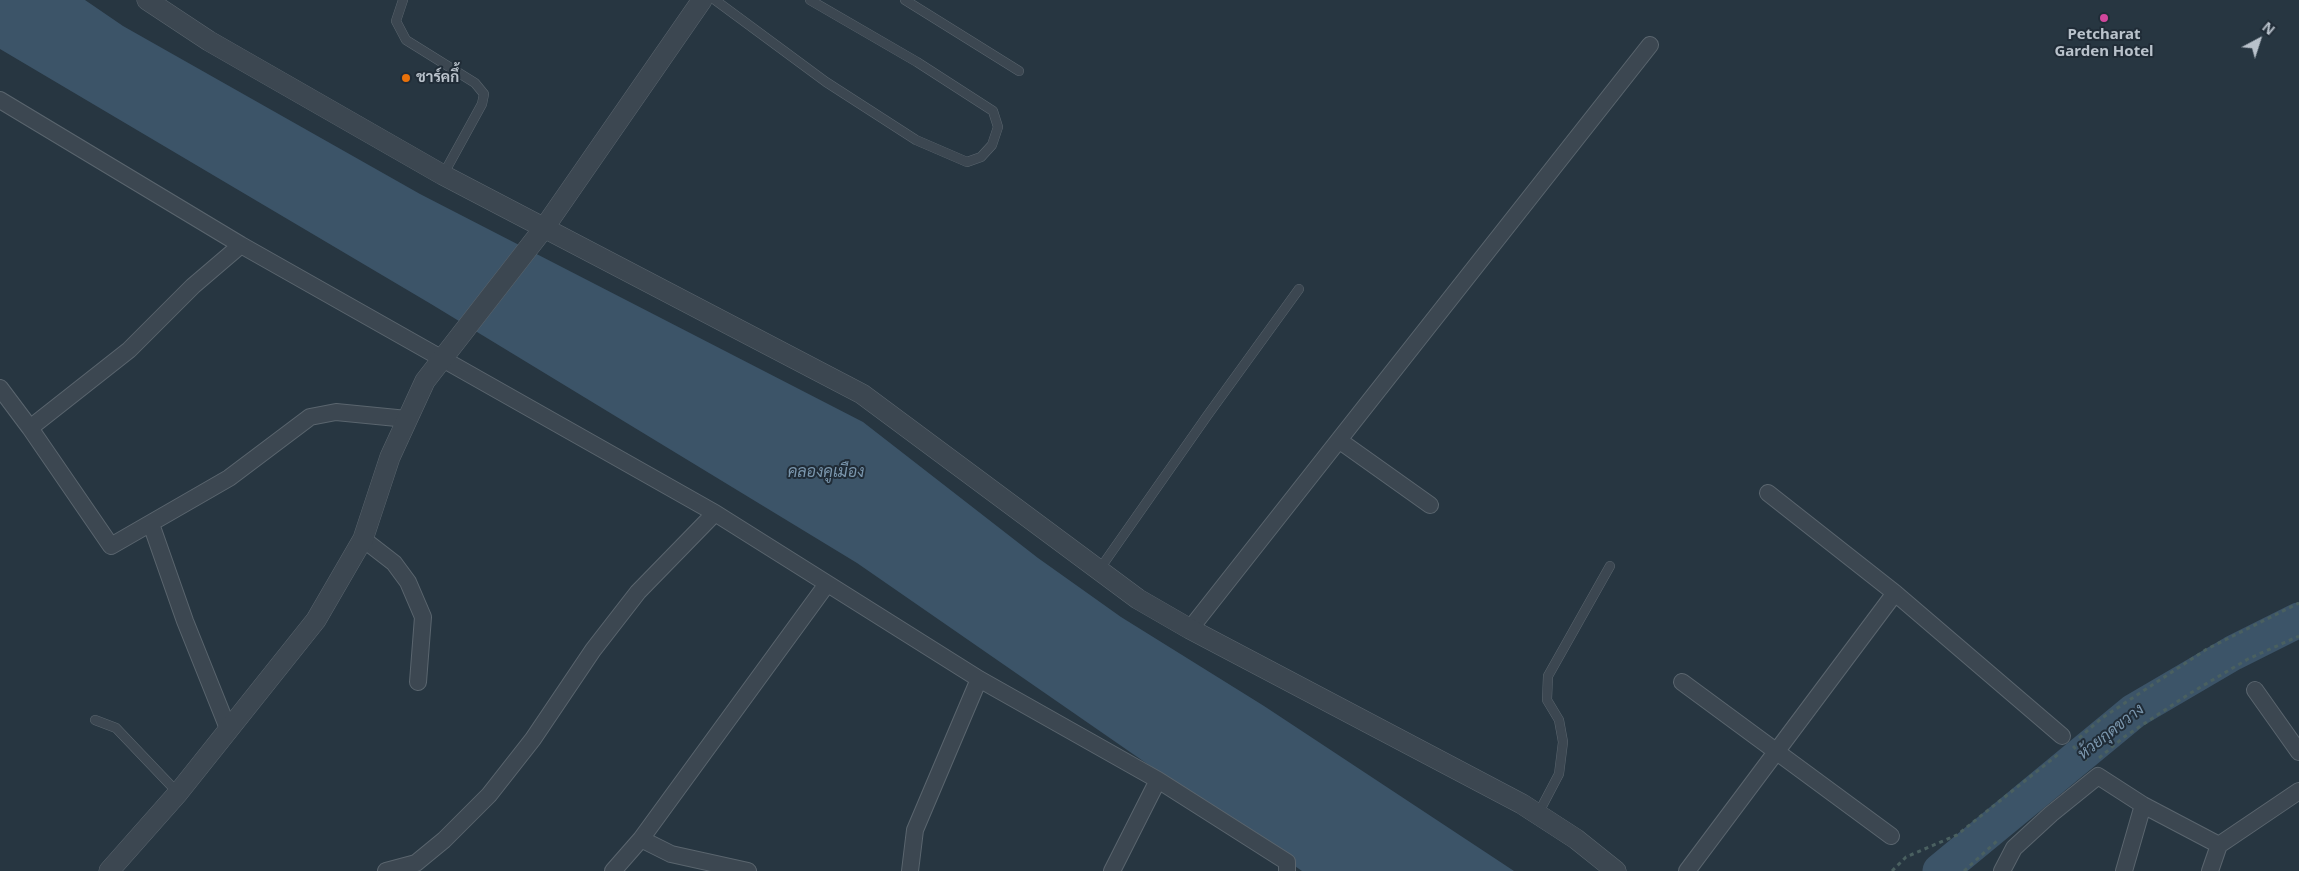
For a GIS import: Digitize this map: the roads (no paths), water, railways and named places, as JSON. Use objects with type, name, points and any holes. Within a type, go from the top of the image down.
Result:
[{"type":"street","points":[[147,0],[209,41],[442,175],[539,234],[862,394],[1138,599],[1190,629],[1538,814],[1616,871]]},
{"type":"street","points":[[109,871],[178,793],[316,620],[363,539],[390,457],[406,419],[426,381],[441,358],[464,332],[539,234],[702,0]]},
{"type":"street","points":[[1190,629],[1650,45]]},
{"type":"street","points":[[0,100],[241,245],[715,513],[979,679],[1158,780],[1287,862],[1287,871]]},
{"type":"street","points":[[30,428],[128,350],[193,286],[241,245]]},
{"type":"street","points":[[0,388],[30,428],[111,546],[229,478],[310,417],[336,412],[406,419]]},
{"type":"street","points":[[1340,440],[1430,504]]},
{"type":"street","points":[[1768,493],[1895,593],[2065,744]]},
{"type":"street","points":[[386,871],[416,864],[444,840],[489,794],[533,739],[593,650],[638,592],[715,513]]},
{"type":"street","points":[[151,524],[185,621],[229,731]]},
{"type":"street","points":[[363,539],[398,570],[408,582],[423,617],[418,682]]},
{"type":"street","points":[[613,871],[641,838],[827,584]]},
{"type":"street","points":[[1687,871],[1895,593]]},
{"type":"street","points":[[910,871],[915,830],[979,679]]},
{"type":"street","points":[[1682,682],[1891,836]]},
{"type":"street","points":[[2255,690],[2299,752]]},
{"type":"street","points":[[2002,871],[2014,848],[2051,814],[2098,776],[2143,805],[2219,845]]},
{"type":"street","points":[[1112,871],[1158,780]]},
{"type":"street","points":[[2210,871],[2219,845],[2299,791]]},
{"type":"street","points":[[2124,871],[2143,805]]},
{"type":"street","points":[[641,838],[671,854],[748,871]]},
{"type":"lane","points":[[402,0],[396,21],[406,40],[475,83],[484,94],[482,104],[442,175]]},
{"type":"lane","points":[[715,0],[826,82],[916,140],[966,162],[982,157],[992,145],[998,127],[993,111],[917,62],[810,0]]},
{"type":"lane","points":[[905,0],[1019,71]]},
{"type":"lane","points":[[1099,570],[1299,289]]},
{"type":"lane","points":[[1538,814],[1558,774],[1563,742],[1559,720],[1547,700],[1548,676],[1610,566]]},
{"type":"lane","points":[[94,720],[116,728],[178,793]]},
{"type":"water","name":"คลองคูเมือง","points":[[0,0],[85,0],[123,26],[420,194],[863,422],[1038,558],[1121,617],[1264,706],[1514,871],[1302,871],[857,563],[431,304],[0,49]]},
{"type":"waterway","name":"ห้วยกุดขวาง","points":[[1940,871],[2134,711],[2233,653],[2299,620]]},
{"type":"place","name":"Petcharat Garden Hotel","points":[[2104,18]]},
{"type":"place","name":"ชาร์คกึ้","points":[[406,78]]}]
